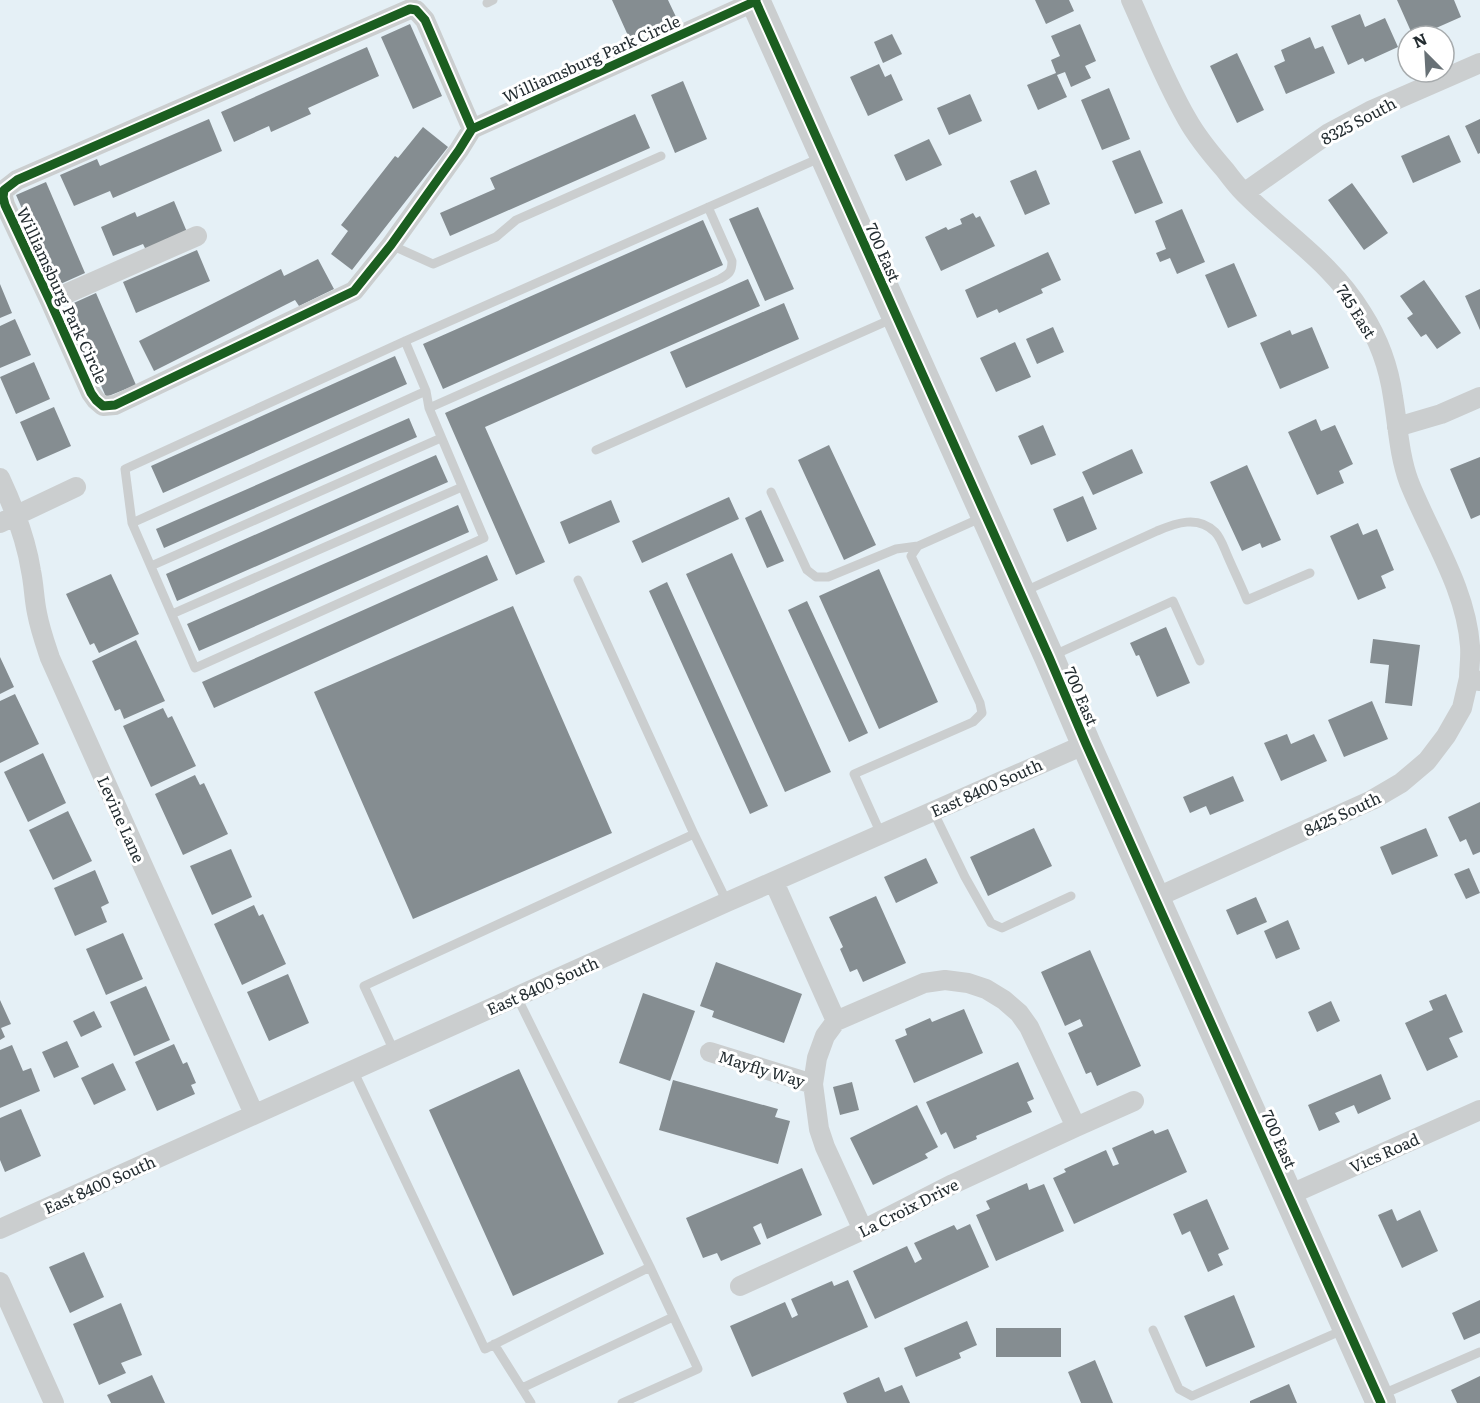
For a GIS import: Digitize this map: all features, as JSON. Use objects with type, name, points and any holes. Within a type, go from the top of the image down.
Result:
[{"type":"main road","name":"700 East","points":[[756,0],[1379,1400]]},
{"type":"street","name":"Williamsburg Park Circle","points":[[472,129],[425,20],[416,10],[410,9],[17,180],[4,190],[3,197],[5,206],[91,393],[103,406],[115,405],[354,291],[391,245],[472,129],[756,0]]},
{"type":"street","name":"745 East","points":[[1131,0],[1173,93],[1206,148],[1244,193],[1329,270],[1348,291],[1377,340],[1387,367],[1393,394],[1401,457],[1466,616],[1474,680]]},
{"type":"street","name":"8325 South","points":[[1244,193],[1329,133],[1370,111],[1480,63]]},
{"type":"street","name":"Williamsburg Park Circle","points":[[50,301],[197,236]]},
{"type":"street","points":[[1397,427],[1441,414],[1480,397]]},
{"type":"street","name":"Levine Lane","points":[[0,478],[8,519],[32,571],[37,613],[50,658],[254,1114]]},
{"type":"street","points":[[8,519],[76,487]]},
{"type":"street","name":"8425 South","points":[[1155,898],[1372,800],[1401,783],[1427,761],[1446,736],[1474,680]]},
{"type":"street","name":"East 8400 South","points":[[0,1229],[727,902],[1086,744]]},
{"type":"street","points":[[774,882],[836,1021]]},
{"type":"street","points":[[862,1230],[819,1130],[813,1084],[817,1058],[825,1036],[836,1021],[924,983],[945,980],[968,983],[986,989],[1004,1000],[1029,1028],[1076,1127]]},
{"type":"street","name":"Mayfly Way","points":[[710,1052],[813,1084]]},
{"type":"street","name":"La Croix Drive","points":[[740,1286],[1134,1101]]},
{"type":"street","name":"Vics Road","points":[[1289,1195],[1480,1110]]},
{"type":"street","points":[[0,1282],[54,1403]]},
{"type":"lane","points":[[391,245],[433,264],[496,237],[516,220],[661,156]]},
{"type":"lane","points":[[405,341],[426,391],[429,408],[441,438],[484,538],[195,668],[132,523],[124,469],[405,341],[824,156]]},
{"type":"lane","points":[[429,408],[730,273],[732,261],[708,207]]},
{"type":"lane","points":[[596,450],[896,317]]},
{"type":"lane","points":[[132,523],[426,391]]},
{"type":"lane","points":[[151,566],[441,438]]},
{"type":"lane","points":[[172,614],[462,487]]},
{"type":"lane","points":[[771,492],[807,570],[816,578],[828,577],[896,549],[918,546],[985,516]]},
{"type":"lane","points":[[1020,593],[1157,531],[1176,523],[1187,522],[1206,526],[1215,532],[1247,600],[1310,573]]},
{"type":"lane","points":[[881,834],[854,774],[973,722],[982,712],[980,703],[911,556],[918,546]]},
{"type":"lane","points":[[579,580],[727,902]]},
{"type":"lane","points":[[1049,657],[1173,601],[1200,661]]},
{"type":"lane","points":[[933,811],[965,877],[991,922],[1002,928],[1071,896]]},
{"type":"lane","points":[[394,1051],[364,986],[694,834]]},
{"type":"lane","points":[[517,997],[698,1369],[622,1403]]},
{"type":"lane","points":[[353,1070],[485,1349],[650,1267]]},
{"type":"lane","points":[[522,1388],[673,1317]]},
{"type":"lane","points":[[1153,1330],[1179,1389],[1192,1396],[1347,1328]]},
{"type":"lane","points":[[494,1344],[531,1403]]},
{"type":"lane","points":[[1379,1400],[1480,1352]]},
{"type":"building","points":[[612,0],[668,0],[677,19],[630,40]]},
{"type":"building","points":[[1035,0],[1069,0],[1074,11],[1046,24]]},
{"type":"building","points":[[1397,0],[1454,0],[1461,17],[1445,24],[1408,24]]},
{"type":"building","points":[[1360,14],[1365,27],[1385,18],[1396,43],[1396,48],[1365,62],[1363,58],[1348,65],[1331,26]]},
{"type":"building","points":[[410,24],[442,96],[413,109],[381,37]]},
{"type":"building","points":[[1080,24],[1096,61],[1085,66],[1091,78],[1071,87],[1065,72],[1057,75],[1067,97],[1038,110],[1027,85],[1056,73],[1051,60],[1060,56],[1051,36]]},
{"type":"building","points":[[892,34],[902,54],[883,63],[874,42]]},
{"type":"building","points":[[1310,37],[1315,49],[1323,46],[1335,73],[1286,94],[1274,66],[1285,61],[1281,50]]},
{"type":"building","points":[[367,47],[379,76],[308,108],[311,114],[271,132],[269,126],[234,142],[221,112]]},
{"type":"building","points":[[1237,53],[1264,110],[1237,123],[1210,66]]},
{"type":"building","points":[[879,64],[885,77],[891,74],[903,100],[868,116],[850,77]]},
{"type":"building","points":[[683,81],[707,139],[675,153],[651,95]]},
{"type":"building","points":[[1109,88],[1130,139],[1102,150],[1081,100]]},
{"type":"building","points":[[970,94],[982,121],[949,135],[937,108]]},
{"type":"building","points":[[635,114],[650,148],[450,236],[440,213],[495,189],[490,178]]},
{"type":"building","points":[[209,119],[222,151],[113,198],[110,191],[74,206],[60,175],[97,159],[100,166]]},
{"type":"building","points":[[1480,119],[1480,153],[1478,154],[1465,126]]},
{"type":"building","points":[[423,127],[448,147],[352,270],[331,254],[348,231],[341,225],[395,156],[398,158]]},
{"type":"building","points":[[1449,135],[1461,162],[1413,183],[1401,156]]},
{"type":"building","points":[[929,139],[942,165],[906,181],[894,155]]},
{"type":"building","points":[[1140,150],[1163,203],[1135,214],[1112,161]]},
{"type":"building","points":[[1036,170],[1050,204],[1025,215],[1010,181]]},
{"type":"building","points":[[46,182],[85,273],[56,286],[16,195]]},
{"type":"building","points":[[1352,183],[1388,233],[1364,250],[1328,200]]},
{"type":"building","points":[[174,201],[187,232],[146,250],[143,244],[113,256],[101,227],[135,212],[137,217]]},
{"type":"building","points":[[758,207],[794,289],[765,301],[729,219]]},
{"type":"building","points":[[1182,209],[1205,262],[1177,274],[1170,258],[1160,262],[1156,253],[1166,249],[1155,221]]},
{"type":"building","points":[[973,213],[976,218],[980,216],[995,246],[941,271],[925,237],[946,227],[948,230],[962,224],[960,219]]},
{"type":"building","points":[[703,220],[723,265],[443,389],[423,344]]},
{"type":"building","points":[[197,250],[210,281],[136,313],[123,282]]},
{"type":"building","points":[[1048,252],[1061,280],[1041,289],[1043,293],[999,313],[997,309],[977,318],[965,290]]},
{"type":"building","points":[[318,259],[334,289],[299,306],[295,300],[154,371],[139,341],[281,269],[284,276]]},
{"type":"building","points":[[1234,263],[1257,316],[1228,328],[1205,275]]},
{"type":"building","points":[[748,279],[760,306],[485,427],[545,562],[516,575],[445,413]]},
{"type":"building","points":[[1424,280],[1461,333],[1437,349],[1426,334],[1421,337],[1407,318],[1413,314],[1400,296]]},
{"type":"building","points":[[0,284],[12,313],[0,318]]},
{"type":"building","points":[[1480,289],[1480,330],[1465,296]]},
{"type":"building","points":[[96,293],[136,385],[106,397],[67,306]]},
{"type":"building","points":[[784,303],[799,339],[686,388],[670,352]]},
{"type":"building","points":[[15,319],[31,355],[0,368],[0,326]]},
{"type":"building","points":[[1053,327],[1064,352],[1037,364],[1026,339]]},
{"type":"building","points":[[1312,327],[1329,368],[1280,389],[1260,343],[1290,330],[1292,335]]},
{"type":"building","points":[[1015,342],[1031,377],[996,392],[980,358]]},
{"type":"building","points":[[395,356],[407,384],[163,493],[151,466]]},
{"type":"building","points":[[34,362],[50,399],[16,414],[0,377]]},
{"type":"building","points":[[54,407],[71,446],[37,461],[20,422]]},
{"type":"building","points":[[409,418],[417,437],[164,548],[156,529]]},
{"type":"building","points":[[1316,419],[1321,431],[1335,425],[1353,464],[1339,471],[1344,483],[1317,495],[1288,432]]},
{"type":"building","points":[[1043,425],[1056,455],[1031,465],[1018,436]]},
{"type":"building","points":[[829,445],[876,545],[844,560],[798,460]]},
{"type":"building","points":[[1132,449],[1143,473],[1093,495],[1082,472]]},
{"type":"building","points":[[436,455],[448,482],[177,601],[166,574]]},
{"type":"building","points":[[1480,457],[1480,515],[1471,519],[1450,469]]},
{"type":"building","points":[[1247,465],[1281,540],[1262,548],[1260,543],[1242,551],[1210,482]]},
{"type":"building","points":[[1083,496],[1097,529],[1067,542],[1053,509]]},
{"type":"building","points":[[729,497],[739,519],[642,563],[632,541]]},
{"type":"building","points":[[611,500],[620,522],[569,544],[560,522]]},
{"type":"building","points":[[458,505],[469,532],[199,651],[187,624]]},
{"type":"building","points":[[761,510],[784,561],[767,568],[745,518]]},
{"type":"building","points":[[1358,523],[1363,535],[1377,529],[1394,570],[1381,576],[1386,588],[1358,600],[1330,536]]},
{"type":"building","points":[[732,553],[831,772],[785,792],[686,574]]},
{"type":"building","points":[[487,555],[498,580],[214,708],[202,682]]},
{"type":"building","points":[[879,569],[938,702],[879,729],[819,596]]},
{"type":"building","points":[[111,574],[139,634],[99,653],[94,643],[90,645],[66,594]]},
{"type":"building","points":[[667,582],[768,806],[750,814],[649,591]]},
{"type":"building","points":[[807,601],[868,733],[849,742],[788,610]]},
{"type":"building","points":[[513,606],[612,833],[413,919],[314,692]]},
{"type":"building","points":[[1166,627],[1190,683],[1157,697],[1139,655],[1136,656],[1130,643]]},
{"type":"building","points":[[1373,639],[1420,645],[1412,706],[1385,703],[1389,665],[1370,663]]},
{"type":"building","points":[[136,640],[165,701],[124,719],[120,709],[115,711],[92,661]]},
{"type":"building","points":[[0,657],[14,687],[0,694]]},
{"type":"building","points":[[15,694],[39,744],[0,763],[0,701]]},
{"type":"building","points":[[1372,701],[1388,739],[1344,757],[1328,720]]},
{"type":"building","points":[[163,708],[168,718],[172,716],[196,766],[151,787],[123,726]]},
{"type":"building","points":[[1287,734],[1291,744],[1314,734],[1327,761],[1281,781],[1264,743]]},
{"type":"building","points":[[43,753],[66,803],[28,822],[4,772]]},
{"type":"building","points":[[195,775],[200,785],[204,783],[228,834],[183,855],[155,794]]},
{"type":"building","points":[[1233,776],[1244,801],[1210,815],[1206,806],[1190,813],[1183,797]]},
{"type":"building","points":[[1480,802],[1480,852],[1473,855],[1466,839],[1460,842],[1448,817]]},
{"type":"building","points":[[68,811],[92,861],[53,880],[29,830]]},
{"type":"building","points":[[1034,828],[1052,866],[988,896],[970,857]]},
{"type":"building","points":[[1426,828],[1438,856],[1392,875],[1380,847]]},
{"type":"building","points":[[231,849],[252,897],[212,915],[190,866]]},
{"type":"building","points":[[926,858],[938,883],[896,903],[884,877]]},
{"type":"building","points":[[1469,868],[1480,893],[1466,899],[1454,874]]},
{"type":"building","points":[[95,870],[109,903],[101,907],[107,922],[75,936],[54,888]]},
{"type":"building","points":[[876,896],[906,963],[863,982],[857,969],[850,972],[840,949],[843,947],[829,917]]},
{"type":"building","points":[[1256,897],[1267,922],[1237,935],[1226,910]]},
{"type":"building","points":[[254,905],[259,916],[263,914],[286,964],[242,985],[214,924]]},
{"type":"building","points":[[1288,920],[1300,949],[1276,959],[1264,931]]},
{"type":"building","points":[[123,933],[143,979],[106,995],[86,949]]},
{"type":"building","points":[[1090,950],[1141,1066],[1097,1086],[1091,1072],[1086,1074],[1068,1033],[1083,1026],[1080,1019],[1065,1026],[1041,972]]},
{"type":"building","points":[[716,962],[802,994],[784,1043],[712,1017],[714,1011],[700,1006]]},
{"type":"building","points":[[288,974],[309,1023],[269,1041],[247,992]]},
{"type":"building","points":[[146,986],[170,1040],[134,1056],[110,1002]]},
{"type":"building","points":[[643,993],[695,1011],[670,1081],[619,1063]]},
{"type":"building","points":[[1446,994],[1463,1032],[1449,1038],[1458,1057],[1427,1071],[1405,1023],[1433,1010],[1429,1001]]},
{"type":"building","points":[[0,1000],[11,1024],[1,1028],[5,1037],[0,1040]]},
{"type":"building","points":[[1331,1001],[1340,1021],[1317,1032],[1308,1012]]},
{"type":"building","points":[[964,1009],[983,1053],[914,1083],[895,1040],[907,1035],[905,1029],[930,1018],[932,1022]]},
{"type":"building","points":[[94,1011],[102,1027],[81,1037],[73,1021]]},
{"type":"building","points":[[67,1041],[79,1067],[54,1078],[42,1052]]},
{"type":"building","points":[[174,1044],[183,1064],[187,1062],[196,1083],[191,1085],[195,1094],[157,1111],[135,1062]]},
{"type":"building","points":[[12,1045],[23,1071],[31,1068],[40,1091],[0,1108],[0,1050]]},
{"type":"building","points":[[1018,1062],[1034,1099],[1027,1102],[1032,1112],[976,1136],[977,1139],[954,1149],[946,1132],[941,1135],[926,1102]]},
{"type":"building","points":[[113,1063],[126,1090],[94,1105],[81,1078]]},
{"type":"building","points":[[519,1069],[604,1254],[513,1296],[429,1110]]},
{"type":"building","points":[[1381,1074],[1391,1099],[1358,1114],[1354,1105],[1335,1113],[1340,1122],[1319,1131],[1308,1105]]},
{"type":"building","points":[[673,1080],[778,1109],[775,1117],[790,1121],[778,1164],[659,1130]]},
{"type":"building","points":[[852,1082],[859,1110],[840,1115],[833,1087]]},
{"type":"building","points":[[917,1105],[938,1147],[925,1154],[928,1158],[873,1185],[850,1138]]},
{"type":"building","points":[[21,1109],[41,1156],[5,1172],[0,1160],[0,1118]]},
{"type":"building","points":[[1168,1129],[1187,1172],[1074,1224],[1053,1178],[1066,1172],[1064,1169],[1106,1150],[1113,1166],[1119,1164],[1112,1148],[1153,1130],[1155,1134]]},
{"type":"building","points":[[802,1168],[822,1215],[767,1239],[761,1223],[753,1227],[761,1244],[721,1261],[717,1253],[703,1258],[686,1218]]},
{"type":"building","points":[[1027,1183],[1029,1190],[1044,1184],[1064,1231],[996,1261],[976,1215],[990,1209],[986,1201]]},
{"type":"building","points":[[1207,1199],[1229,1249],[1218,1254],[1223,1265],[1208,1272],[1190,1231],[1182,1235],[1173,1214]]},
{"type":"building","points":[[1392,1209],[1397,1221],[1420,1210],[1438,1251],[1402,1268],[1378,1215]]},
{"type":"building","points":[[970,1224],[989,1267],[875,1319],[853,1271],[907,1246],[915,1263],[922,1259],[914,1243],[954,1225],[957,1230]]},
{"type":"building","points":[[84,1252],[104,1297],[70,1313],[49,1267]]},
{"type":"building","points":[[848,1280],[868,1327],[752,1377],[730,1326],[785,1302],[792,1318],[798,1315],[791,1299],[832,1281],[834,1286]]},
{"type":"building","points":[[1234,1295],[1255,1347],[1206,1367],[1184,1316]]},
{"type":"building","points":[[1480,1300],[1480,1333],[1464,1340],[1452,1313]]},
{"type":"building","points":[[121,1303],[142,1355],[121,1363],[126,1373],[99,1385],[73,1324]]},
{"type":"building","points":[[967,1321],[977,1345],[959,1353],[961,1358],[916,1377],[904,1348]]},
{"type":"building","points":[[996,1328],[1061,1328],[1061,1357],[996,1357]]},
{"type":"building","points":[[1095,1360],[1113,1403],[1081,1403],[1068,1372]]},
{"type":"building","points":[[152,1375],[165,1403],[111,1403],[107,1395]]},
{"type":"building","points":[[1480,1376],[1480,1403],[1457,1403],[1451,1390]]},
{"type":"building","points":[[879,1377],[885,1392],[902,1385],[910,1403],[847,1403],[843,1393]]},
{"type":"building","points":[[1289,1384],[1297,1403],[1250,1403],[1250,1401]]},
{"type":"cycle path","points":[[755,0],[1381,1403]]},
{"type":"cycle path","points":[[472,129],[425,20],[416,10],[410,9],[17,180],[4,190],[3,197],[91,393],[103,406],[115,405],[354,291],[391,245],[472,129],[756,1]]}]
